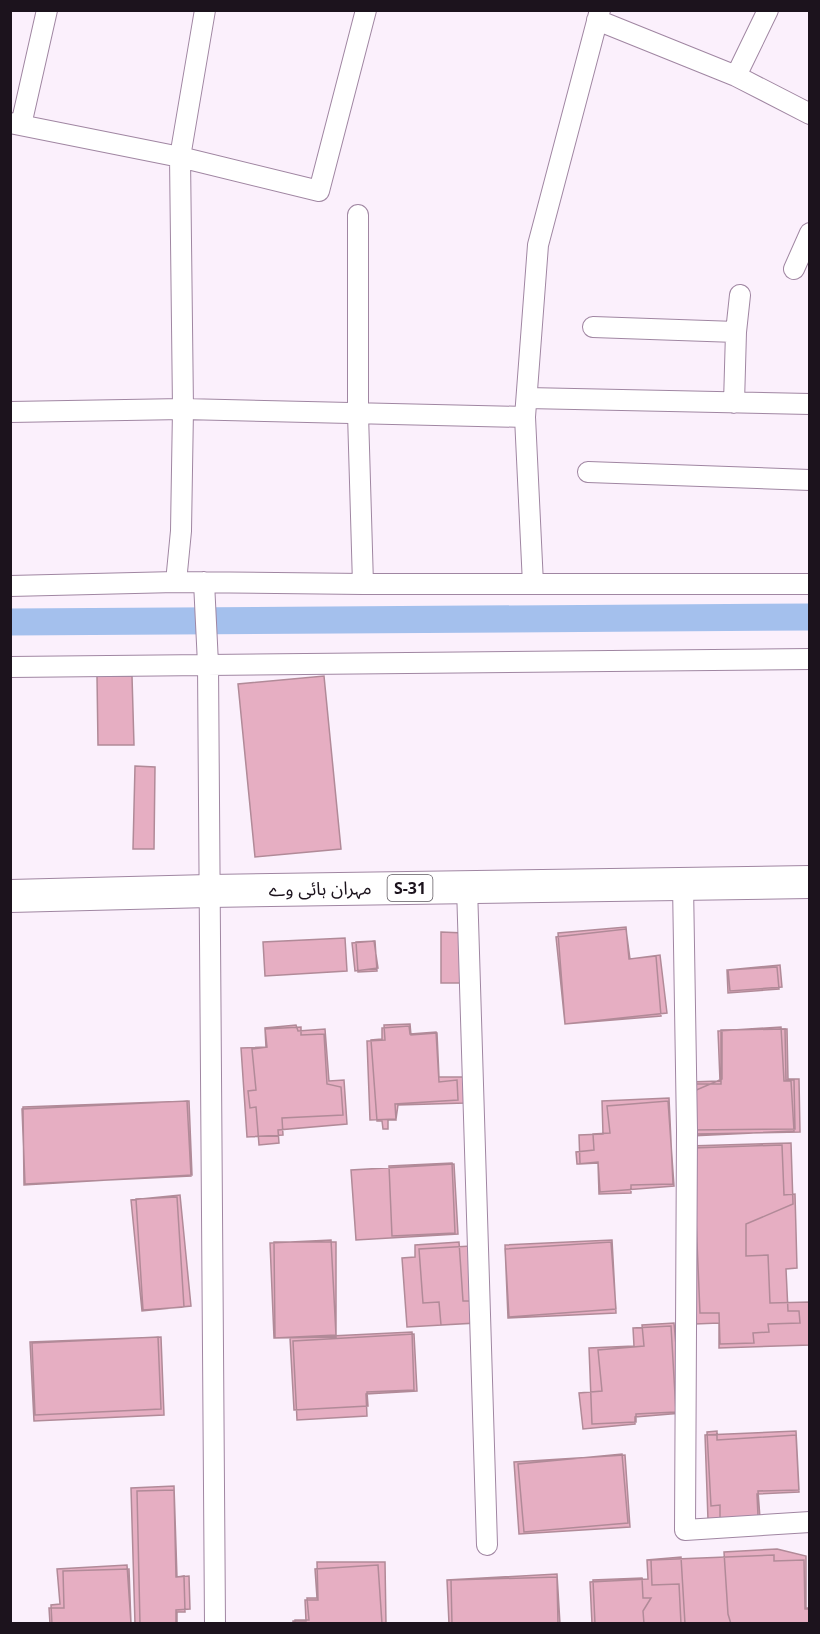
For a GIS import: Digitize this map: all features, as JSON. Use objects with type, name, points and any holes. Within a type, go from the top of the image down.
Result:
[{"type":"main road","name":"مہران ہائی وے","points":[[10,896],[810,882]]},
{"type":"street","points":[[47,10],[16,124],[180,157],[319,191],[366,10]]},
{"type":"street","points":[[176,582],[181,531],[183,409],[180,157],[205,10]]},
{"type":"street","points":[[736,76],[768,10]]},
{"type":"street","points":[[533,584],[526,407],[538,245],[598,16],[736,76],[810,114]]},
{"type":"street","points":[[358,215],[358,414],[363,584]]},
{"type":"street","points":[[794,269],[810,233]]},
{"type":"street","points":[[734,403],[736,332],[740,295]]},
{"type":"street","points":[[593,327],[736,332]]},
{"type":"street","points":[[10,412],[183,409],[358,414],[526,407],[734,403],[810,404]]},
{"type":"street","points":[[588,472],[810,480]]},
{"type":"street","points":[[10,586],[176,582],[204,589],[363,584],[810,584]]},
{"type":"street","points":[[204,589],[208,664],[215,1623]]},
{"type":"street","points":[[10,667],[810,659]]},
{"type":"street","points":[[683,884],[687,1130],[685,1530],[810,1522]]},
{"type":"street","points":[[467,887],[487,1545]]},
{"type":"building","points":[[97,676],[132,676],[134,745],[98,745]]},
{"type":"building","points":[[324,676],[341,849],[255,857],[238,684]]},
{"type":"building","points":[[135,766],[155,767],[154,849],[133,849]]},
{"type":"building","points":[[626,927],[629,959],[656,956],[661,1016],[565,1024],[558,933]]},
{"type":"building","points":[[626,929],[630,959],[660,955],[667,1013],[565,1024],[556,937]]},
{"type":"building","points":[[441,932],[464,933],[463,983],[441,983]]},
{"type":"building","points":[[345,938],[347,971],[265,976],[263,942]]},
{"type":"building","points":[[374,941],[378,968],[355,971],[352,943]]},
{"type":"building","points":[[375,941],[377,971],[358,972],[356,942]]},
{"type":"building","points":[[780,965],[782,987],[730,991],[728,970]]},
{"type":"building","points":[[777,967],[779,989],[728,993],[727,970]]},
{"type":"building","points":[[410,1024],[411,1035],[437,1033],[439,1077],[463,1077],[465,1103],[398,1105],[396,1119],[370,1120],[367,1041],[385,1040],[384,1025]]},
{"type":"building","points":[[296,1025],[298,1031],[325,1029],[329,1081],[344,1080],[347,1124],[278,1130],[279,1143],[259,1145],[256,1107],[250,1108],[248,1091],[256,1090],[252,1049],[267,1047],[265,1028]]},
{"type":"building","points":[[409,1026],[410,1034],[436,1032],[439,1082],[457,1080],[458,1100],[395,1104],[396,1120],[388,1120],[388,1129],[383,1129],[382,1121],[377,1121],[371,1040],[382,1039],[382,1028]]},
{"type":"building","points":[[301,1027],[301,1035],[324,1034],[327,1084],[341,1087],[343,1115],[282,1118],[283,1135],[247,1137],[241,1048],[266,1047],[265,1029]]},
{"type":"building","points":[[781,1027],[784,1081],[791,1081],[794,1131],[691,1136],[688,1082],[720,1081],[718,1031]]},
{"type":"building","points":[[785,1029],[786,1080],[794,1080],[795,1129],[691,1130],[690,1084],[721,1084],[721,1030]]},
{"type":"building","points":[[787,1029],[788,1079],[799,1079],[800,1132],[695,1134],[694,1091],[722,1079],[722,1030]]},
{"type":"building","points":[[669,1098],[673,1184],[631,1185],[631,1193],[599,1194],[598,1163],[580,1164],[579,1135],[603,1134],[602,1101]]},
{"type":"building","points":[[187,1101],[191,1176],[25,1184],[22,1109]]},
{"type":"building","points":[[189,1101],[192,1175],[24,1185],[23,1107]]},
{"type":"building","points":[[668,1101],[674,1186],[600,1192],[598,1162],[577,1164],[576,1152],[594,1150],[593,1134],[610,1133],[607,1106]]},
{"type":"building","points":[[791,1143],[793,1204],[746,1224],[746,1256],[768,1255],[770,1303],[810,1302],[810,1345],[719,1348],[719,1323],[695,1324],[689,1146]]},
{"type":"building","points":[[782,1145],[784,1195],[795,1194],[797,1268],[786,1269],[788,1311],[799,1311],[800,1323],[768,1324],[769,1332],[753,1333],[754,1343],[720,1344],[719,1313],[700,1313],[693,1148]]},
{"type":"building","points":[[452,1163],[455,1233],[392,1236],[389,1166]]},
{"type":"building","points":[[454,1164],[458,1234],[356,1240],[351,1170]]},
{"type":"building","points":[[180,1195],[191,1306],[142,1311],[131,1200]]},
{"type":"building","points":[[177,1197],[184,1307],[143,1310],[136,1199]]},
{"type":"building","points":[[331,1240],[336,1335],[274,1338],[270,1243]]},
{"type":"building","points":[[612,1240],[616,1313],[508,1318],[505,1245]]},
{"type":"building","points":[[274,1242],[336,1242],[336,1337],[275,1338]]},
{"type":"building","points":[[459,1242],[463,1301],[476,1301],[477,1323],[407,1327],[402,1258],[415,1257],[415,1245]]},
{"type":"building","points":[[611,1242],[616,1309],[509,1317],[505,1249]]},
{"type":"building","points":[[471,1246],[476,1323],[441,1325],[439,1302],[423,1303],[419,1249]]},
{"type":"building","points":[[674,1323],[682,1413],[635,1417],[635,1424],[583,1429],[579,1393],[602,1391],[598,1350],[644,1346],[642,1325]]},
{"type":"building","points":[[671,1326],[676,1412],[636,1414],[636,1422],[592,1424],[589,1348],[634,1346],[633,1328]]},
{"type":"building","points":[[412,1332],[414,1390],[367,1392],[368,1406],[294,1410],[290,1338]]},
{"type":"building","points":[[414,1334],[417,1391],[366,1394],[367,1416],[297,1420],[293,1341]]},
{"type":"building","points":[[158,1337],[161,1409],[35,1415],[32,1343]]},
{"type":"building","points":[[161,1337],[164,1415],[34,1421],[30,1342]]},
{"type":"building","points":[[717,1431],[717,1440],[796,1435],[799,1492],[757,1494],[758,1516],[720,1519],[720,1505],[711,1506],[707,1432]]},
{"type":"building","points":[[796,1431],[799,1490],[758,1491],[760,1518],[708,1520],[705,1435]]},
{"type":"building","points":[[622,1454],[628,1523],[524,1532],[518,1464]]},
{"type":"building","points":[[625,1455],[630,1527],[519,1534],[514,1462]]},
{"type":"building","points":[[174,1486],[177,1577],[189,1576],[190,1609],[176,1610],[176,1624],[135,1624],[131,1488]]},
{"type":"building","points":[[174,1490],[176,1577],[184,1576],[185,1612],[177,1612],[177,1624],[140,1624],[137,1491]]},
{"type":"building","points":[[777,1549],[806,1556],[806,1608],[810,1608],[810,1624],[731,1624],[728,1614],[724,1552]]},
{"type":"building","points":[[774,1555],[774,1561],[804,1560],[805,1609],[810,1609],[810,1624],[681,1624],[679,1584],[652,1585],[651,1560]]},
{"type":"building","points":[[681,1557],[685,1624],[592,1624],[590,1582],[648,1579],[647,1560]]},
{"type":"building","points":[[317,1562],[385,1562],[386,1624],[293,1624],[293,1621],[306,1621],[305,1600],[318,1600]]},
{"type":"building","points":[[127,1565],[131,1624],[52,1624],[51,1605],[60,1604],[57,1569]]},
{"type":"building","points":[[378,1565],[382,1624],[295,1624],[295,1620],[309,1620],[307,1598],[317,1598],[315,1569]]},
{"type":"building","points":[[129,1569],[131,1624],[50,1624],[49,1608],[64,1608],[63,1571]]},
{"type":"building","points":[[557,1574],[560,1624],[449,1624],[447,1580]]},
{"type":"building","points":[[557,1577],[558,1624],[452,1624],[451,1580]]},
{"type":"building","points":[[642,1578],[643,1598],[651,1598],[643,1611],[644,1624],[595,1624],[593,1580]]},
{"type":"waterway","points":[[10,622],[810,617]]}]
